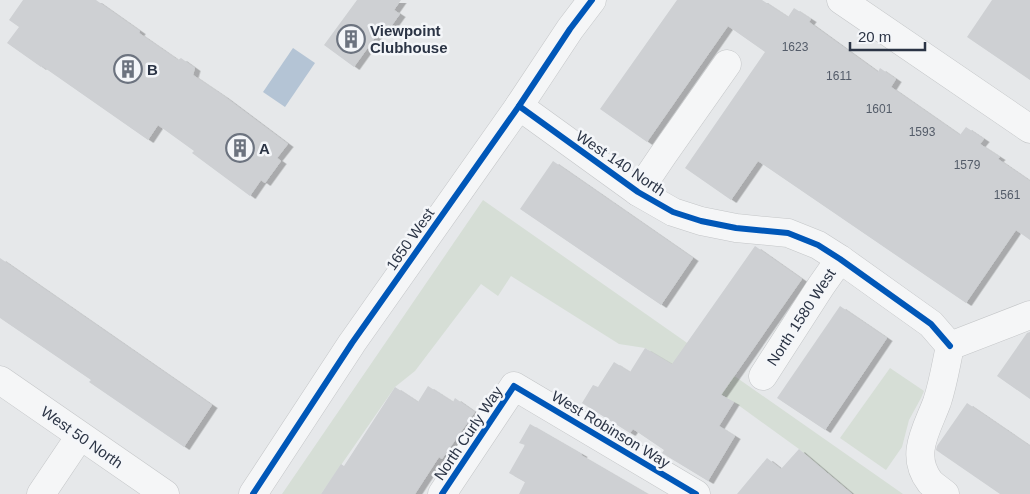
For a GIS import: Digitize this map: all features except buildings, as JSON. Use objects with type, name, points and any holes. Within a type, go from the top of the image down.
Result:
[{"type":"street","name":"1650 West","points":[[253,494],[352,343],[592,0]]},
{"type":"street","points":[[841,0],[1030,129]]},
{"type":"street","points":[[638,192],[727,64]]},
{"type":"street","name":"West 140 North","points":[[518,106],[638,192],[673,212],[701,221],[736,228],[788,233],[818,244],[931,324],[950,346]]},
{"type":"street","name":"North 1580 West","points":[[763,376],[840,259]]},
{"type":"street","points":[[945,494],[930,482],[922,469],[919,455],[922,440],[945,374],[950,346],[1030,316]]},
{"type":"street","name":"West 50 North","points":[[0,380],[165,494]]},
{"type":"street","name":"North Curly Way","points":[[442,494],[514,386]]},
{"type":"street","name":"West Robinson Way","points":[[514,386],[696,494]]},
{"type":"street","points":[[41,494],[80,436]]},
{"type":"shaded area","points":[[483,200],[903,494],[853,494],[799,449],[734,402],[645,348],[619,344],[511,276],[498,296],[481,284],[415,371],[395,387],[321,494],[282,494]]},
{"type":"shaded area","points":[[890,368],[924,391],[909,420],[902,447],[886,470],[840,438]]},
{"type":"water","points":[[293,48],[315,63],[285,107],[263,92]]},
{"type":"cycle path","points":[[253,494],[352,343],[592,0]]},
{"type":"cycle path","points":[[519,106],[638,192],[673,212],[701,221],[736,228],[788,233],[818,245],[931,324],[950,346]]},
{"type":"cycle path","points":[[442,494],[514,386],[696,494]]},
{"type":"place","name":"Viewpoint Clubhouse","points":[[351,39]]},
{"type":"place","name":"B","points":[[128,69]]},
{"type":"place","name":"A","points":[[240,148]]}]
